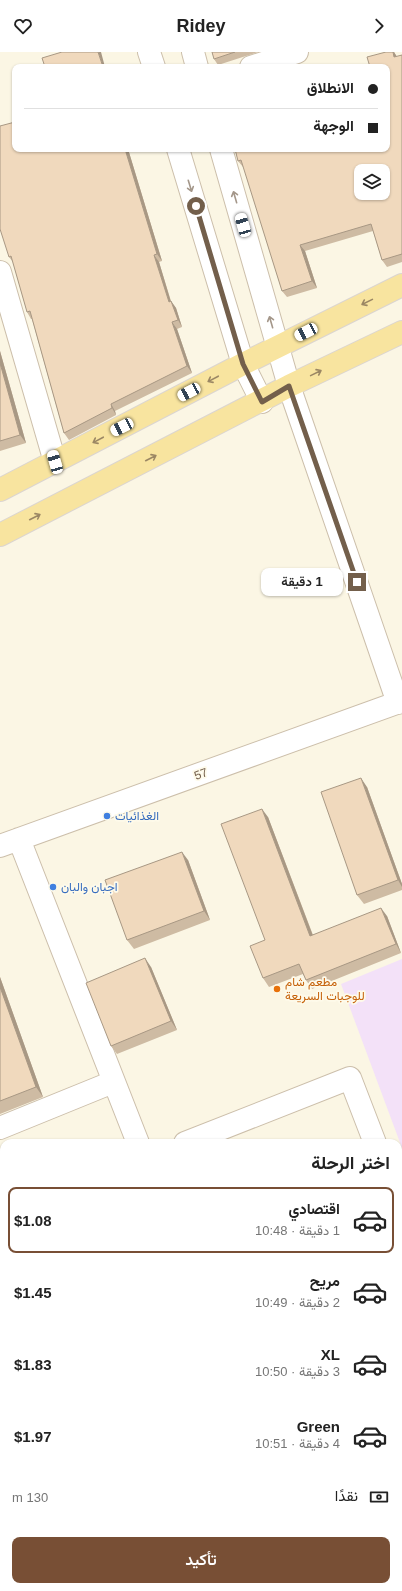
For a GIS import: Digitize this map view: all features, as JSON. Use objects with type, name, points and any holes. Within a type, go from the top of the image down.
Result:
[{"type":"main road","points":[[0,490],[278,346],[402,285]]},
{"type":"main road","points":[[0,535],[262,402],[289,386],[402,332]]},
{"type":"street","points":[[150,52],[153,64]]},
{"type":"street","points":[[193,52],[197,64]]},
{"type":"street","points":[[260,64],[297,52]]},
{"type":"street","points":[[179,152],[243,364],[262,402]]},
{"type":"street","points":[[222,152],[289,386],[400,702]]},
{"type":"street","points":[[0,272],[55,462]]},
{"type":"street","name":"57","points":[[10,843],[400,702]]},
{"type":"street","points":[[10,843],[136,1139]]},
{"type":"street","points":[[195,1139],[350,1078],[373,1139]]},
{"type":"street","points":[[0,1128],[113,1082]]},
{"type":"shaded area","points":[[402,959],[402,1139],[399,1139],[341,984]]},
{"type":"building","points":[[62,52],[98,52],[102,64],[44,64],[42,58]]},
{"type":"building","points":[[212,52],[235,52],[214,59]]},
{"type":"building","points":[[386,52],[393,52],[394,57],[402,55],[402,254],[382,260],[371,224],[300,245],[312,281],[282,291],[241,160],[238,161],[236,152],[390,152],[390,64],[369,64],[367,57]]},
{"type":"building","points":[[12,123],[12,152],[126,152],[157,254],[154,255],[169,302],[171,301],[178,320],[172,322],[187,366],[111,404],[112,408],[64,433],[30,311],[27,312],[11,256],[9,257],[0,229],[0,126]]},
{"type":"building","points":[[0,363],[20,435],[0,441]]},
{"type":"building","points":[[361,778],[398,880],[357,895],[321,792]]},
{"type":"building","points":[[262,809],[310,936],[381,908],[396,944],[306,980],[299,964],[263,978],[250,946],[265,940],[221,824]]},
{"type":"building","points":[[182,852],[204,911],[127,940],[105,880]]},
{"type":"building","points":[[145,958],[171,1021],[111,1046],[86,983]]},
{"type":"building","points":[[0,987],[36,1087],[0,1101]]},
{"type":"place","name":"الغذائيات","points":[[107,816]]},
{"type":"place","name":"اجبان والبان","points":[[53,887]]},
{"type":"place","name":"مطعم شام للوجبات السريعة","points":[[277,989]]},
{"type":"route","points":[[196,206],[243,364],[262,402],[289,386],[357,582]]}]
